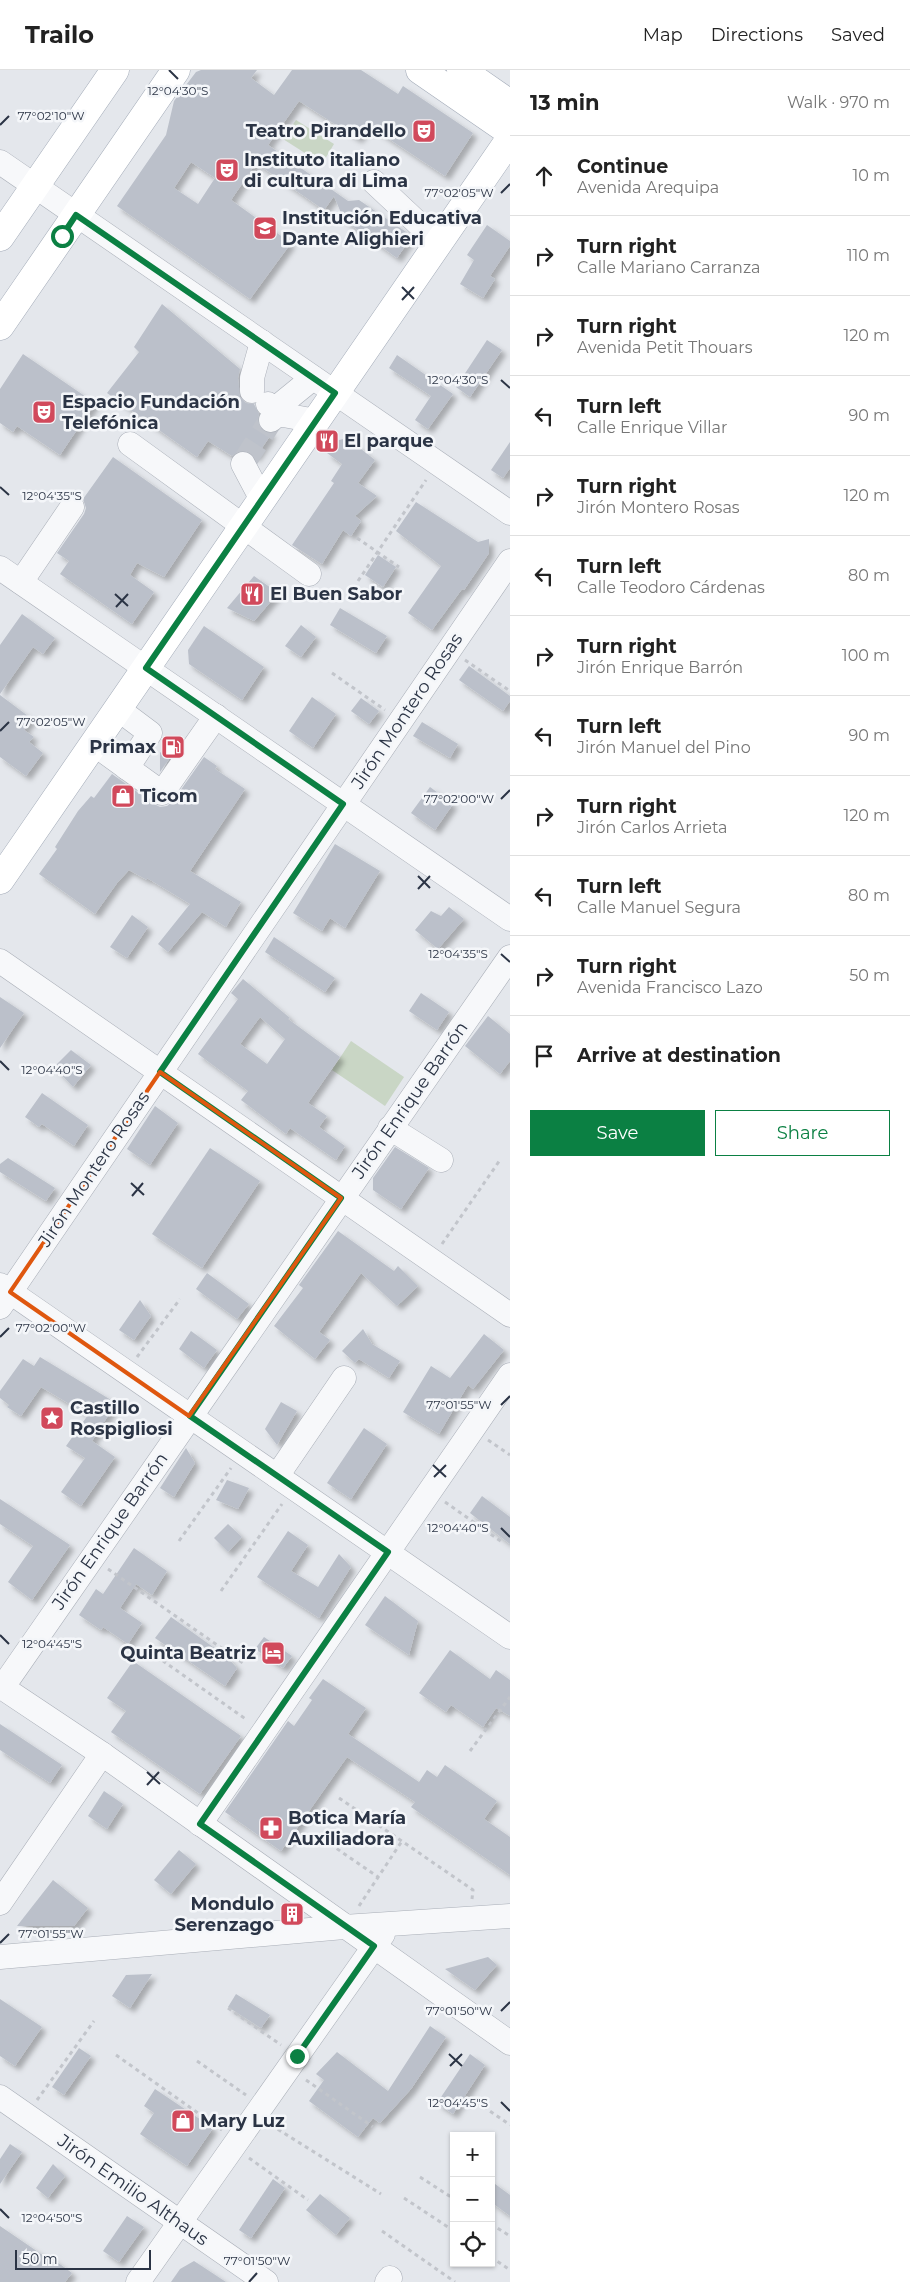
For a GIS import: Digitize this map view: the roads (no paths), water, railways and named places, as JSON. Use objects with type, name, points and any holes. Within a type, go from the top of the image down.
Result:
[{"type":"main road","points":[[0,237],[115,70]]},
{"type":"main road","points":[[0,326],[176,70]]},
{"type":"main road","points":[[420,70],[510,132]]},
{"type":"main road","points":[[461,70],[510,104]]},
{"type":"main road","points":[[0,880],[316,421],[324,386],[440,241],[510,139]]},
{"type":"street","points":[[0,162],[510,514]]},
{"type":"street","points":[[374,182],[422,227],[440,241]]},
{"type":"street","points":[[262,342],[252,378],[269,408],[316,421]]},
{"type":"street","points":[[269,408],[324,386]]},
{"type":"street","points":[[130,444],[309,574]]},
{"type":"street","points":[[242,464],[262,500]]},
{"type":"street","points":[[21,582],[72,507]]},
{"type":"street","name":"Jirón Montero Rosas","points":[[3,1295],[160,1072],[510,561]]},
{"type":"street","points":[[0,568],[510,919]]},
{"type":"street","points":[[118,709],[150,733],[127,768]]},
{"type":"street","points":[[94,744],[162,794],[216,716]]},
{"type":"street","name":"Jirón Enrique Barrón","points":[[1,1687],[510,957]]},
{"type":"street","points":[[0,961],[510,1316]]},
{"type":"street","points":[[390,1128],[441,1160]]},
{"type":"street","points":[[3,1295],[126,1372],[510,1637]]},
{"type":"street","points":[[200,1824],[510,1375]]},
{"type":"street","points":[[285,1482],[344,1378]]},
{"type":"street","points":[[1,1687],[102,1754],[510,2043]]},
{"type":"street","points":[[0,1903],[102,1754]]},
{"type":"street","points":[[0,1957],[344,1927],[510,1916]]},
{"type":"street","points":[[138,2282],[374,1946],[388,1930],[398,1924]]},
{"type":"street","name":"Jirón Emilio Althaus","points":[[0,2097],[266,2282]]},
{"type":"tunnel","points":[[243,464],[271,420]]},
{"type":"place","name":"Teatro Pirandello","points":[[424,131]]},
{"type":"place","name":"Instituto italiano di cultura di Lima","points":[[227,170]]},
{"type":"place","name":"Institución Educativa Dante Alighieri","points":[[265,228]]},
{"type":"place","name":"Espacio Fundación Telefónica","points":[[44,412]]},
{"type":"place","name":"El parque","points":[[327,441]]},
{"type":"place","name":"El Buen Sabor","points":[[252,594]]},
{"type":"place","name":"Primax","points":[[173,747]]},
{"type":"place","name":"Ticom","points":[[123,796]]},
{"type":"place","name":"Castillo Rospigliosi","points":[[52,1418]]},
{"type":"place","name":"Quinta Beatriz","points":[[273,1653]]},
{"type":"place","name":"Botica María Auxiliadora","points":[[271,1828]]},
{"type":"place","name":"Mondulo Serenzago","points":[[292,1914]]},
{"type":"place","name":"Mary Luz","points":[[183,2121]]}]
